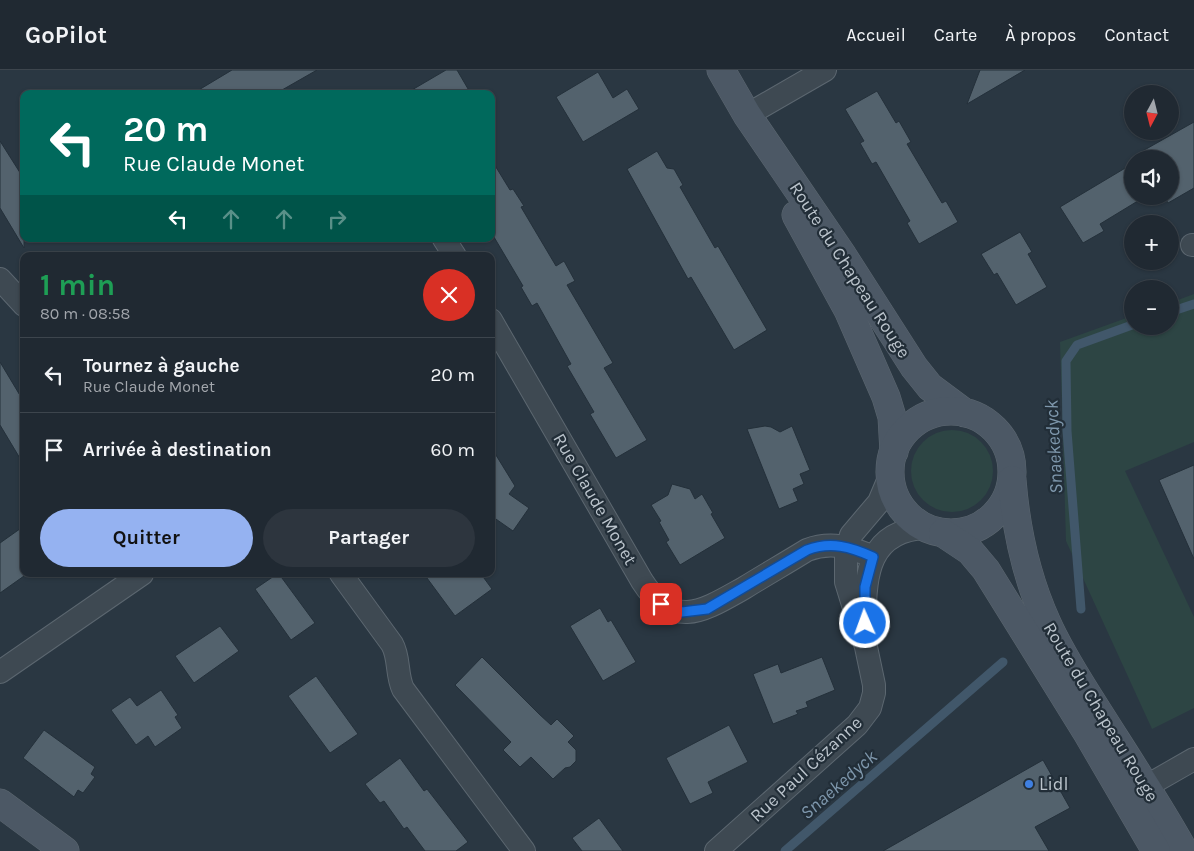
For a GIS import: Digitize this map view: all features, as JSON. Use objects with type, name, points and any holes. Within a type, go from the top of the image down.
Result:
[{"type":"street","name":"Route du Chapeau Rouge","points":[[721,70],[747,115],[843,256],[918,372],[935,392],[966,413]]},
{"type":"street","points":[[747,115],[825,70]]},
{"type":"street","name":"Route du Chapeau Rouge","points":[[747,115],[783,190],[848,310],[889,406],[893,432],[892,464]]},
{"type":"street","points":[[0,279],[20,301]]},
{"type":"street","name":"Rue Claude Monet","points":[[495,327],[642,581],[649,592],[661,604],[682,612],[707,609],[807,550],[824,545],[847,546],[873,557]]},
{"type":"street","points":[[942,412],[966,413],[987,422],[1004,440],[1012,462],[1012,480],[1007,498],[993,517],[978,527],[967,532],[934,530],[916,522],[903,509],[894,493],[892,464],[906,432],[925,417],[942,412]]},
{"type":"street","name":"Rue Paul Cézanne","points":[[716,851],[867,714],[874,693],[874,685],[866,647],[846,582],[845,565],[847,546],[851,535],[879,502],[892,464]]},
{"type":"street","name":"Route du Chapeau Rouge","points":[[1012,480],[1016,524],[1021,548],[1047,624],[1104,722],[1136,792],[1156,851]]},
{"type":"street","name":"Rue Paul Cézanne","points":[[866,647],[865,587],[873,557],[879,547],[895,535],[914,529],[934,530]]},
{"type":"street","name":"Route du Chapeau Rouge","points":[[934,530],[964,545],[986,570],[1136,792],[1184,851]]},
{"type":"street","points":[[0,672],[138,577]]},
{"type":"street","points":[[343,577],[392,644],[396,655],[400,682],[407,695],[524,851]]},
{"type":"street","points":[[1136,792],[1194,759]]},
{"type":"street","points":[[0,803],[65,851]]},
{"type":"street","points":[[0,823],[38,851]]},
{"type":"green space","points":[[1194,294],[1194,442],[1125,471],[1194,617],[1194,708],[1152,729],[1066,541],[1060,342],[1124,319],[1124,335],[1179,335],[1179,300]]},
{"type":"green space","points":[[952,430],[968,433],[981,442],[990,455],[993,471],[990,487],[981,500],[968,509],[952,512],[936,509],[923,500],[914,487],[911,471],[914,455],[923,442],[936,433]]},
{"type":"building","points":[[232,70],[317,70],[282,90],[199,90]]},
{"type":"building","points":[[446,70],[457,70],[469,90],[412,90]]},
{"type":"building","points":[[980,70],[1025,70],[967,104]]},
{"type":"building","points":[[598,72],[613,98],[627,89],[639,109],[583,142],[556,97]]},
{"type":"building","points":[[877,91],[896,123],[899,121],[911,142],[907,144],[942,203],[946,201],[958,222],[919,244],[907,223],[910,221],[876,162],[872,164],[860,143],[864,141],[845,109]]},
{"type":"building","points":[[1194,122],[1194,188],[1179,197],[1179,150],[1144,150],[1162,140],[1179,140],[1179,130]]},
{"type":"building","points":[[0,141],[20,173],[20,241],[0,208]]},
{"type":"building","points":[[657,151],[667,168],[674,169],[683,185],[680,187],[715,248],[718,246],[767,330],[734,350],[691,277],[688,279],[627,169]]},
{"type":"building","points":[[495,166],[510,190],[513,189],[524,206],[521,207],[556,266],[564,261],[575,281],[567,285],[613,363],[604,368],[647,440],[616,458],[590,414],[594,412],[567,366],[571,364],[537,303],[532,306],[521,287],[523,286],[495,239]]},
{"type":"building","points":[[1124,169],[1124,205],[1131,205],[1100,224],[1104,231],[1083,243],[1060,207]]},
{"type":"building","points":[[1020,232],[1032,252],[1028,254],[1047,287],[1016,305],[997,273],[994,275],[981,254]]},
{"type":"building","points":[[0,362],[20,395],[20,458],[0,425]]},
{"type":"building","points":[[765,426],[780,432],[792,426],[810,470],[800,474],[804,484],[793,489],[798,501],[779,509],[747,429]]},
{"type":"building","points":[[495,454],[515,486],[509,494],[529,508],[513,531],[495,518]]},
{"type":"building","points":[[1194,465],[1194,559],[1159,480]]},
{"type":"building","points":[[672,484],[690,489],[695,499],[702,494],[725,538],[680,565],[666,542],[669,540],[659,522],[661,521],[651,505],[668,495]]},
{"type":"building","points":[[20,529],[20,577],[23,577],[0,593],[0,543]]},
{"type":"building","points":[[273,577],[281,577],[315,623],[291,640],[255,589]]},
{"type":"building","points":[[426,577],[483,577],[492,589],[455,616]]},
{"type":"building","points":[[600,608],[608,622],[611,620],[636,662],[603,681],[570,626]]},
{"type":"building","points":[[220,626],[239,651],[194,683],[175,656]]},
{"type":"building","points":[[482,657],[551,725],[557,719],[574,736],[568,742],[576,750],[576,761],[553,779],[531,757],[520,767],[503,750],[511,742],[455,685]]},
{"type":"building","points":[[822,657],[835,690],[806,702],[808,707],[796,711],[798,714],[773,724],[753,674],[778,664],[781,673]]},
{"type":"building","points":[[316,676],[358,734],[330,753],[288,696]]},
{"type":"building","points":[[161,690],[178,715],[175,717],[182,728],[155,747],[148,736],[136,745],[111,710],[130,697],[137,706]]},
{"type":"building","points":[[729,725],[748,762],[708,782],[713,793],[690,804],[666,758]]},
{"type":"building","points":[[44,730],[95,767],[91,774],[95,777],[83,793],[78,790],[74,797],[23,758]]},
{"type":"building","points":[[400,758],[424,791],[427,789],[468,842],[456,851],[425,851],[407,827],[404,829],[384,801],[380,803],[365,784]]},
{"type":"building","name":"Lidl","points":[[1043,760],[1070,808],[1035,827],[1049,851],[883,851]]},
{"type":"building","points":[[599,818],[623,851],[582,851],[572,838]]},
{"type":"waterway","name":"Snaekedyck","points":[[1179,309],[1194,304]]},
{"type":"waterway","name":"Snaekedyck","points":[[1081,609],[1067,431],[1066,361],[1077,345],[1124,328]]},
{"type":"waterway","name":"Snaekedyck","points":[[785,851],[1003,662]]},
{"type":"place","name":"Lidl","points":[[1029,784]]},
{"type":"route","points":[[661,604],[667,608],[682,612],[707,609],[807,550],[824,545],[847,546],[873,557],[865,587],[865,623]]}]
